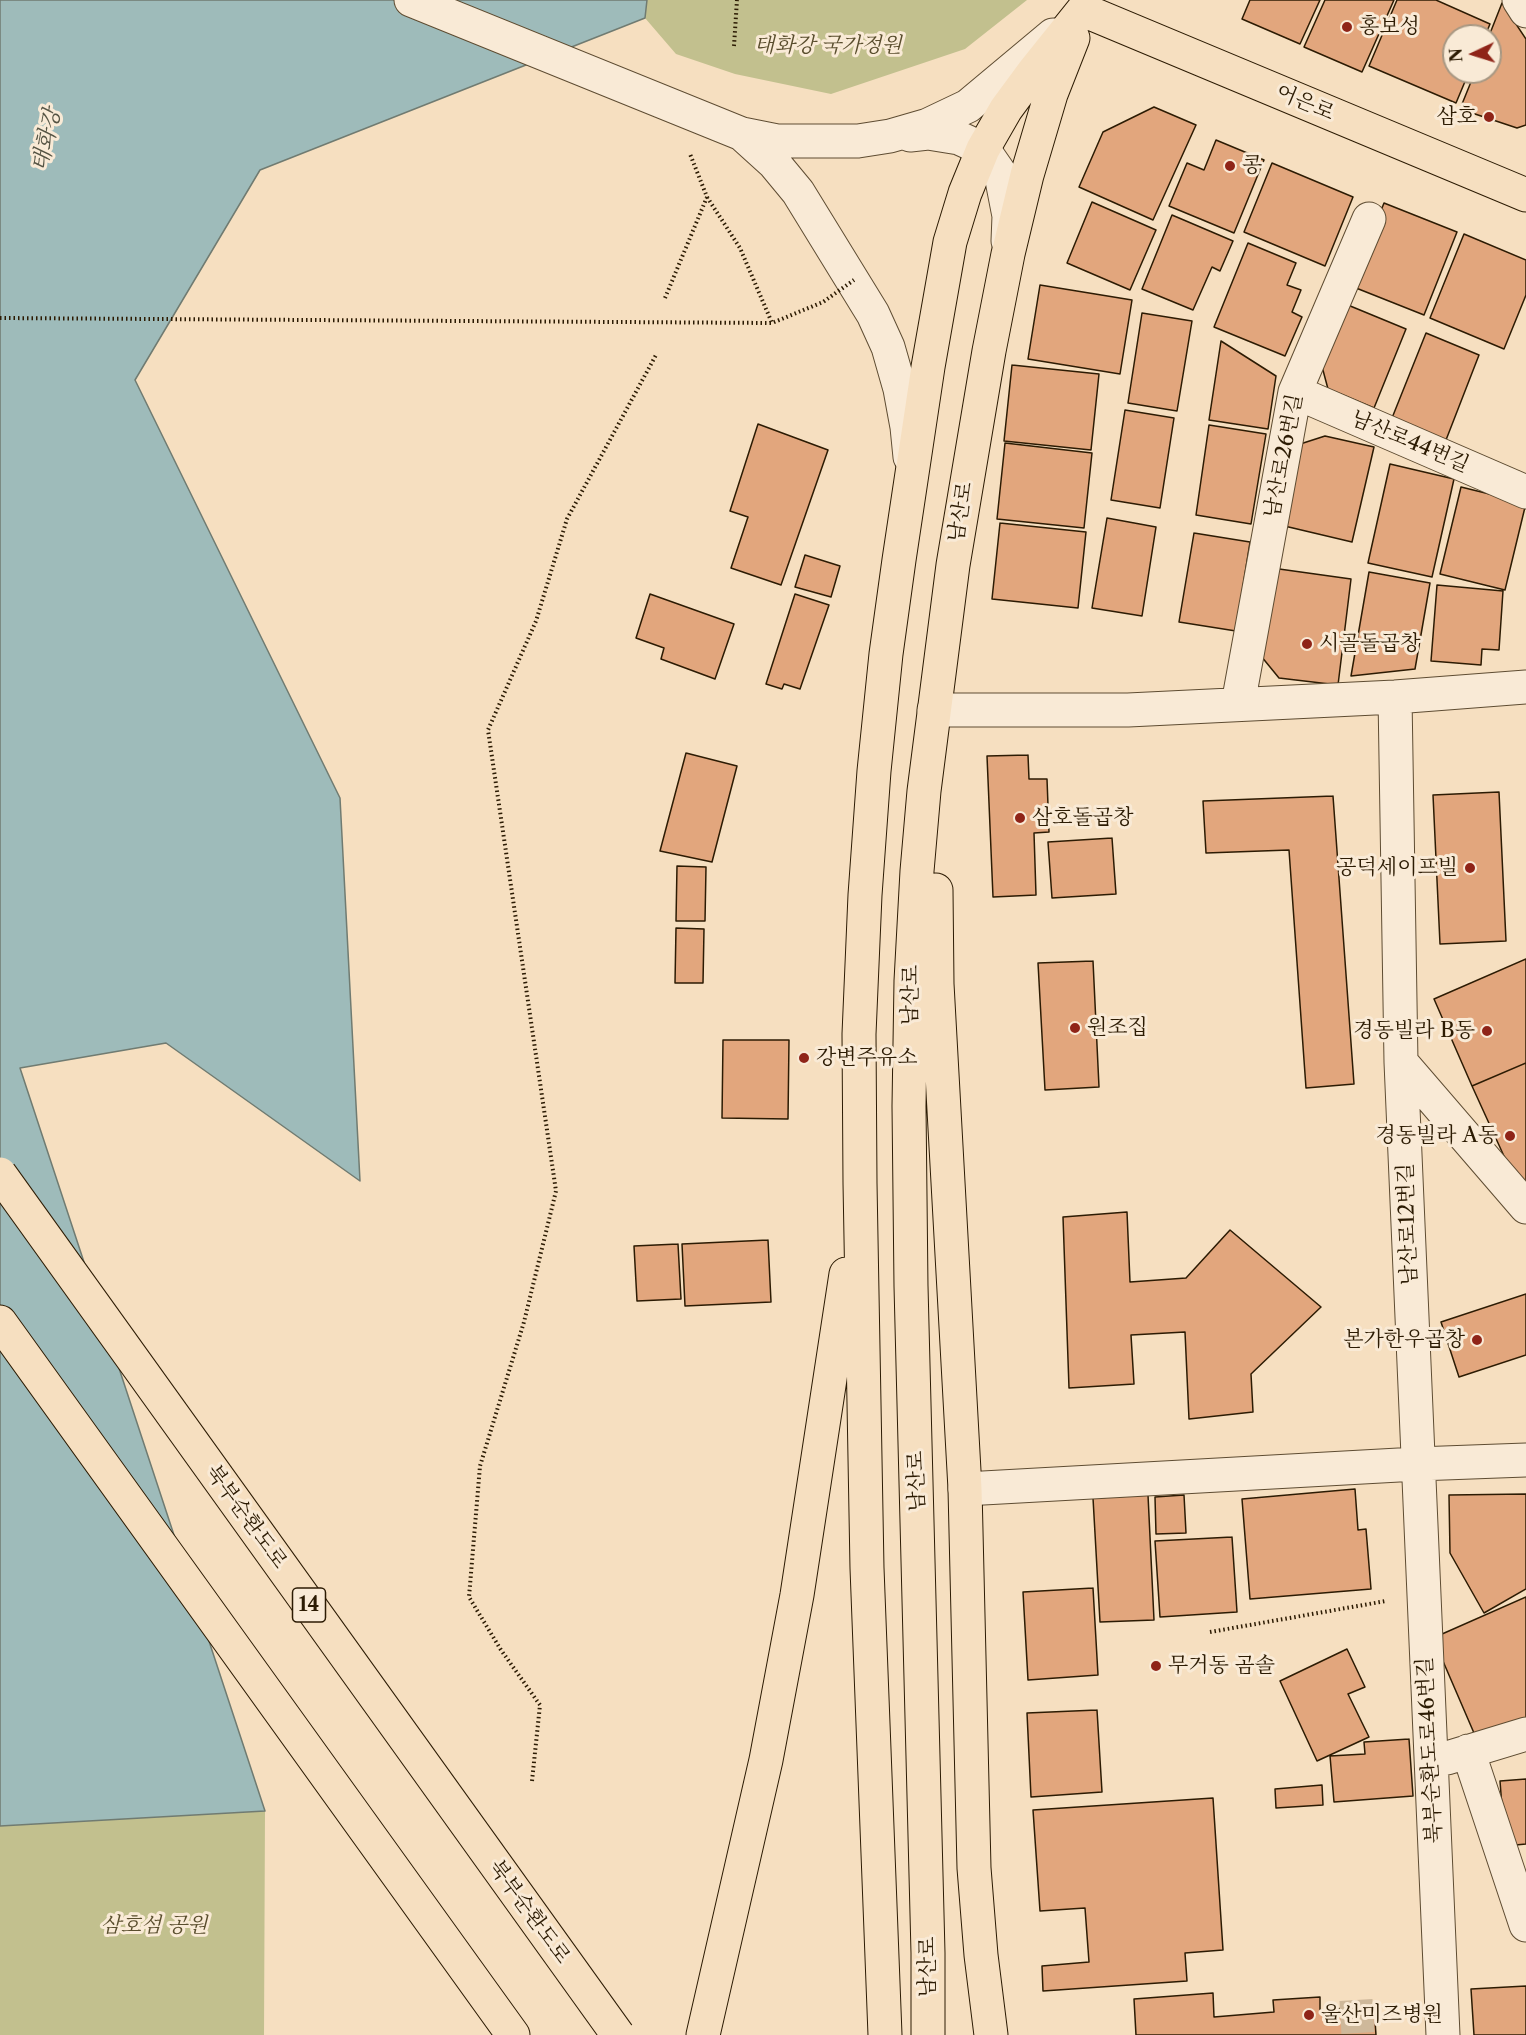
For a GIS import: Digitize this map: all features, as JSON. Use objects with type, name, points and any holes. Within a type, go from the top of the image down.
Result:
[{"type":"main road","points":[[885,2035],[868,1580],[860,1183],[859,1035],[865,895],[874,771],[886,654],[928,367],[950,242],[965,194],[983,149],[1006,109],[1085,5]]},
{"type":"main road","name":"어은로","points":[[1085,5],[1526,195]]},
{"type":"main road","name":"남산로","points":[[928,2035],[928,1941],[911,1286],[909,1106],[911,981],[917,871],[934,710],[953,565],[969,461],[1008,254],[1027,175],[1048,104],[1085,5]]},
{"type":"main road","points":[[934,710],[937,984],[964,1489],[974,1868],[981,1955],[991,2035]]},
{"type":"main road","name":"북부순환도로","points":[[0,1174],[618,2035]]},
{"type":"main road","points":[[703,2035],[766,1760],[797,1595],[860,1183]]},
{"type":"main road","points":[[0,1322],[513,2035]]},
{"type":"street","points":[[411,0],[742,134],[777,141],[809,142],[858,141],[928,133],[959,138],[983,149],[1001,175],[1009,216],[1008,254]]},
{"type":"street","points":[[1519,0],[1526,11]]},
{"type":"street","points":[[890,136],[928,125],[968,106],[1085,5]]},
{"type":"street","points":[[742,134],[774,164],[798,192],[873,314],[888,347],[900,388],[908,427],[912,476]]},
{"type":"street","name":"남산로26번길","points":[[1238,704],[1294,392],[1368,219]]},
{"type":"street","name":"남산로44번길","points":[[1294,392],[1526,492]]},
{"type":"street","points":[[934,710],[1128,710],[1395,697],[1526,687]]},
{"type":"street","name":"남산로12번길","points":[[1395,697],[1401,1062],[1417,1464]]},
{"type":"street","points":[[1401,1062],[1526,1208]]},
{"type":"street","points":[[964,1489],[1526,1460]]},
{"type":"street","name":"북부순환도로46번길","points":[[1417,1464],[1443,2035]]},
{"type":"street","points":[[1431,1763],[1526,1734]]},
{"type":"street","points":[[1468,1751],[1526,1925]]},
{"type":"path","points":[[734,46],[737,0]]},
{"type":"path","points":[[689,154],[707,197],[740,248],[772,323]]},
{"type":"path","points":[[665,298],[707,197]]},
{"type":"path","points":[[0,318],[772,323],[823,302],[854,280]]},
{"type":"path","points":[[532,1780],[540,1705],[501,1650],[469,1597],[480,1466],[524,1322],[556,1191],[488,730],[536,621],[567,519],[656,355]]},
{"type":"path","points":[[1210,1632],[1422,1595]]},
{"type":"green space","name":"태화강 국가정원","points":[[647,0],[1027,0],[965,49],[831,94],[735,74],[676,54],[645,18]]},
{"type":"green space","name":"삼호섬 공원","points":[[265,1811],[264,2035],[0,2035],[0,1826]]},
{"type":"water","name":"태화강","points":[[0,0],[647,0],[645,18],[260,170],[135,380],[340,798],[360,1181],[166,1043],[20,1068],[265,1811],[0,1826]]},
{"type":"building","points":[[1250,0],[1320,0],[1300,44],[1242,19]]},
{"type":"building","points":[[1325,0],[1394,0],[1362,72],[1304,47]]},
{"type":"building","points":[[1397,0],[1436,0],[1490,24],[1442,24],[1442,84],[1464,84],[1456,103],[1369,66]]},
{"type":"building","points":[[1502,3],[1526,39],[1526,125],[1517,128],[1460,109],[1470,84],[1502,84],[1502,24],[1494,24]]},
{"type":"building","points":[[1154,107],[1196,125],[1153,220],[1079,187],[1103,132]]},
{"type":"building","points":[[1216,140],[1264,160],[1234,233],[1169,206],[1187,163],[1204,170]]},
{"type":"building","points":[[1272,163],[1353,197],[1325,266],[1244,232]]},
{"type":"building","points":[[1092,202],[1156,230],[1130,290],[1067,263]]},
{"type":"building","points":[[1384,203],[1457,232],[1424,315],[1351,286]]},
{"type":"building","points":[[1172,215],[1233,241],[1220,271],[1212,267],[1193,310],[1142,289]]},
{"type":"building","points":[[1464,234],[1526,260],[1526,295],[1504,349],[1430,318]]},
{"type":"building","points":[[1248,243],[1296,263],[1287,285],[1301,290],[1292,312],[1302,317],[1285,356],[1214,327]]},
{"type":"building","points":[[1040,285],[1132,300],[1120,374],[1028,359]]},
{"type":"building","points":[[1343,303],[1406,329],[1374,408],[1328,389],[1320,359]]},
{"type":"building","points":[[1142,313],[1192,321],[1177,411],[1128,403]]},
{"type":"building","points":[[1426,333],[1479,355],[1446,440],[1392,418]]},
{"type":"building","points":[[1221,341],[1276,376],[1268,429],[1209,420]]},
{"type":"building","points":[[1012,365],[1099,374],[1091,450],[1004,441]]},
{"type":"building","points":[[1125,410],[1174,418],[1160,508],[1111,500]]},
{"type":"building","points":[[758,424],[828,450],[781,585],[731,568],[748,517],[730,511]]},
{"type":"building","points":[[1209,425],[1266,434],[1251,524],[1196,515]]},
{"type":"building","points":[[1325,436],[1374,447],[1352,542],[1276,524],[1294,446]]},
{"type":"building","points":[[1005,443],[1092,453],[1084,528],[997,519]]},
{"type":"building","points":[[1390,464],[1454,479],[1432,577],[1368,563]]},
{"type":"building","points":[[1461,487],[1526,503],[1505,590],[1440,574]]},
{"type":"building","points":[[1107,518],[1156,527],[1142,616],[1092,608]]},
{"type":"building","points":[[1000,523],[1086,532],[1078,608],[992,599]]},
{"type":"building","points":[[1194,533],[1250,542],[1236,631],[1179,622]]},
{"type":"building","points":[[805,555],[840,566],[831,597],[795,587]]},
{"type":"building","points":[[1272,568],[1351,579],[1338,685],[1279,678],[1261,656]]},
{"type":"building","points":[[1369,572],[1430,583],[1415,669],[1351,676]]},
{"type":"building","points":[[1437,585],[1503,591],[1499,650],[1482,649],[1481,665],[1431,661]]},
{"type":"building","points":[[650,594],[734,624],[715,679],[661,659],[664,648],[636,638]]},
{"type":"building","points":[[795,594],[829,605],[800,689],[784,684],[782,689],[766,684]]},
{"type":"building","points":[[686,753],[737,766],[712,862],[660,851]]},
{"type":"building","points":[[1028,755],[1029,779],[1047,779],[1049,832],[1034,833],[1036,895],[993,897],[987,756]]},
{"type":"building","name":"공덕세이프빌","points":[[1499,792],[1506,941],[1440,944],[1433,795]]},
{"type":"building","points":[[1333,796],[1354,1084],[1306,1088],[1289,850],[1206,853],[1203,801]]},
{"type":"building","points":[[1112,838],[1116,894],[1052,898],[1048,842]]},
{"type":"building","points":[[677,866],[706,867],[705,921],[676,921]]},
{"type":"building","points":[[676,928],[704,929],[703,983],[675,983]]},
{"type":"building","name":"경동빌라 B동","points":[[1526,959],[1526,1063],[1472,1086],[1434,999]]},
{"type":"building","points":[[1093,961],[1099,1087],[1045,1090],[1038,963]]},
{"type":"building","points":[[723,1040],[789,1040],[788,1119],[722,1118]]},
{"type":"building","name":"경동빌라 A동","points":[[1526,1063],[1526,1186],[1519,1189],[1472,1086]]},
{"type":"building","points":[[1127,1212],[1130,1282],[1186,1278],[1230,1230],[1321,1307],[1251,1374],[1253,1412],[1189,1419],[1185,1332],[1131,1335],[1134,1384],[1069,1388],[1063,1217]]},
{"type":"building","points":[[768,1240],[771,1302],[685,1306],[682,1244]]},
{"type":"building","points":[[678,1244],[681,1299],[637,1301],[634,1246]]},
{"type":"building","points":[[1526,1294],[1526,1355],[1459,1377],[1441,1322]]},
{"type":"building","points":[[1355,1489],[1358,1530],[1366,1529],[1371,1589],[1250,1599],[1242,1499]]},
{"type":"building","points":[[1526,1494],[1526,1589],[1484,1613],[1450,1553],[1449,1495]]},
{"type":"building","points":[[1148,1495],[1154,1620],[1100,1622],[1093,1498]]},
{"type":"building","points":[[1184,1495],[1186,1533],[1156,1534],[1155,1497]]},
{"type":"building","points":[[1232,1537],[1237,1612],[1160,1617],[1155,1541]]},
{"type":"building","points":[[1093,1588],[1098,1675],[1028,1680],[1023,1592]]},
{"type":"building","points":[[1526,1597],[1526,1719],[1477,1740],[1433,1638]]},
{"type":"building","points":[[1347,1649],[1365,1687],[1348,1694],[1369,1737],[1317,1761],[1280,1681]]},
{"type":"building","points":[[1097,1710],[1102,1792],[1031,1797],[1027,1713]]},
{"type":"building","points":[[1409,1739],[1413,1796],[1334,1802],[1330,1756],[1365,1754],[1364,1742]]},
{"type":"building","points":[[1526,1779],[1526,1844],[1505,1846],[1500,1781]]},
{"type":"building","points":[[1322,1785],[1323,1805],[1276,1808],[1275,1789]]},
{"type":"building","points":[[1213,1798],[1223,1950],[1185,1953],[1187,1981],[1043,1991],[1042,1966],[1089,1962],[1085,1908],[1040,1911],[1033,1810]]},
{"type":"building","points":[[1526,1986],[1526,2035],[1474,2035],[1471,1989]]},
{"type":"building","name":"울산미즈병원","points":[[1213,1993],[1214,2017],[1274,2012],[1273,2000],[1320,1997],[1320,2010],[1374,2006],[1376,2035],[1136,2035],[1134,1999]]},
{"type":"tunnel","points":[[1356,2000],[1358,2035]]},
{"type":"place","name":"홍보성","points":[[1347,27]]},
{"type":"place","name":"삼호","points":[[1489,117]]},
{"type":"place","name":"콩","points":[[1230,166]]},
{"type":"place","name":"시골돌곱창","points":[[1307,644]]},
{"type":"place","name":"삼호돌곱창","points":[[1020,818]]},
{"type":"place","name":"공덕세이프빌","points":[[1470,868]]},
{"type":"place","name":"원조집","points":[[1075,1028]]},
{"type":"place","name":"경동빌라 B동","points":[[1487,1031]]},
{"type":"place","name":"강변주유소","points":[[804,1058]]},
{"type":"place","name":"경동빌라 A동","points":[[1510,1136]]},
{"type":"place","name":"본가한우곱창","points":[[1477,1340]]},
{"type":"place","name":"무거동 곰솔","points":[[1156,1666]]},
{"type":"place","name":"울산미즈병원","points":[[1309,2015]]}]
